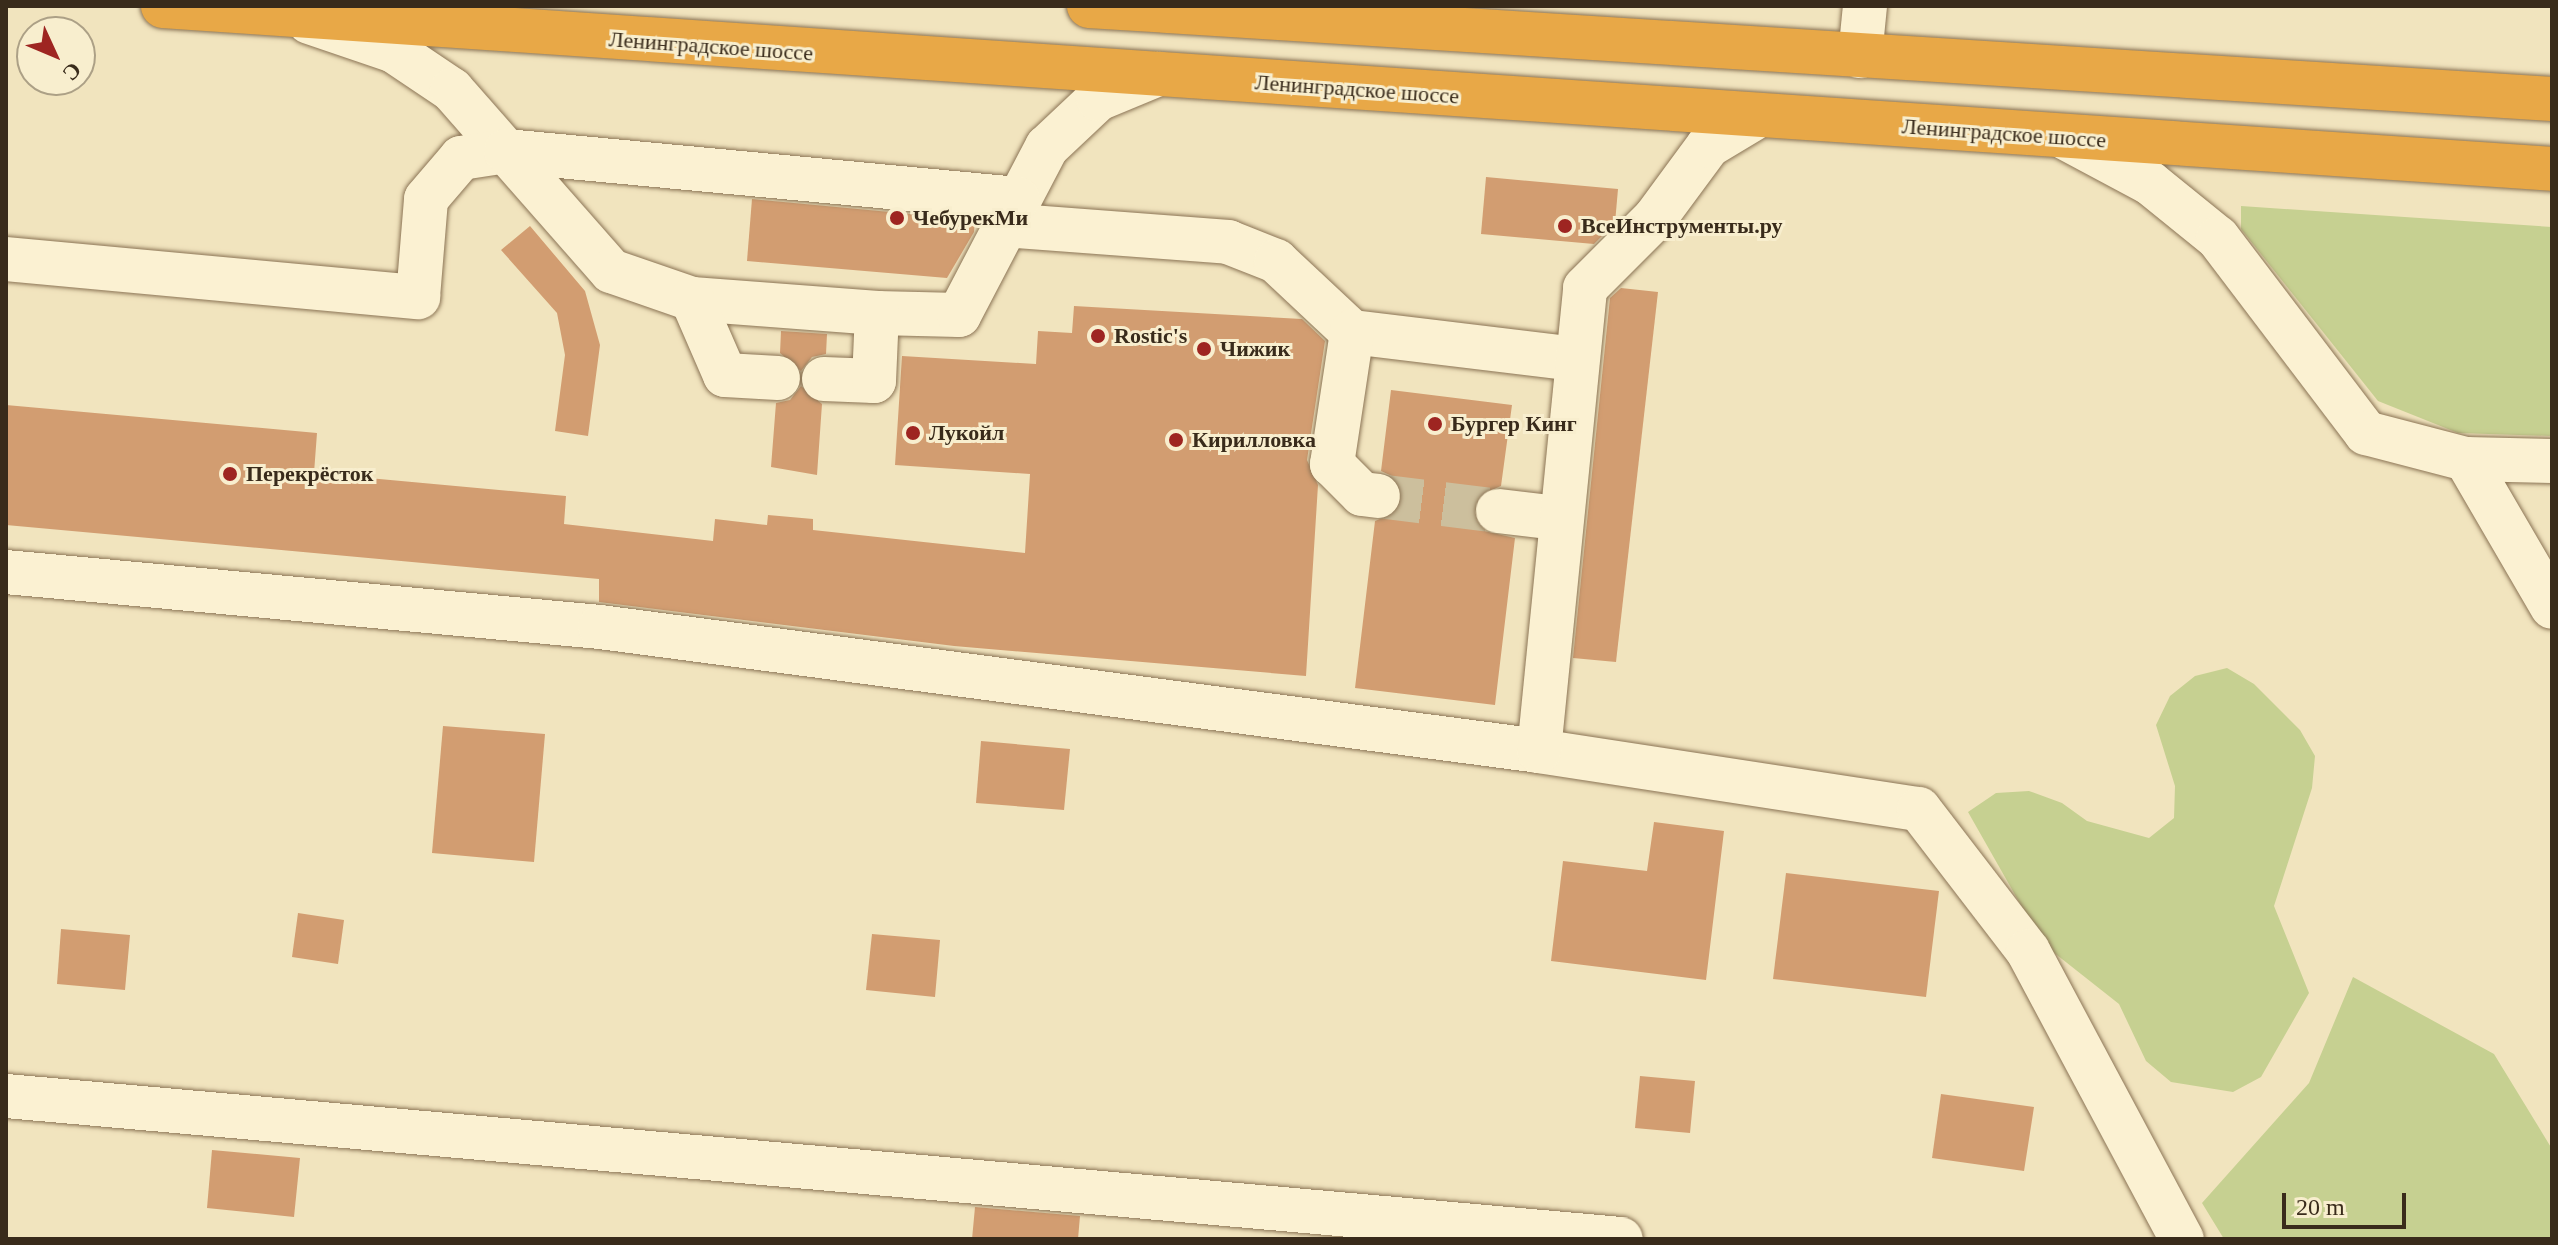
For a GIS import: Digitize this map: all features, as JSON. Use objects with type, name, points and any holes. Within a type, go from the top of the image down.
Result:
[{"type":"highway","name":"Ленинградское шоссе","points":[[163,6],[1158,74],[1753,119],[2552,169]]},
{"type":"highway","points":[[1089,6],[2552,99]]},
{"type":"street","points":[[1860,56],[1865,6]]},
{"type":"street","points":[[296,17],[394,51],[452,90],[611,271],[692,299],[877,313],[959,315],[1047,147],[1098,99],[1158,74]]},
{"type":"street","points":[[1539,751],[1558,518],[1585,288],[1655,218],[1708,146],[1753,119]]},
{"type":"street","points":[[2066,138],[2150,183],[2218,238],[2366,433],[2466,459],[2552,461]]},
{"type":"street","points":[[6,259],[418,297],[426,199],[461,158],[506,151],[1011,212],[1228,242],[1276,261],[1352,332],[1575,359]]},
{"type":"street","points":[[692,299],[725,375],[778,378]]},
{"type":"street","points":[[824,379],[874,381],[877,313]]},
{"type":"street","points":[[1352,332],[1332,464],[1362,494],[1378,496]]},
{"type":"street","points":[[2466,459],[2552,607]]},
{"type":"street","points":[[1498,511],[1558,518]]},
{"type":"street","points":[[6,572],[600,627],[1539,751],[1919,809],[2028,951],[2182,1239]]},
{"type":"street","points":[[6,1096],[1621,1239]]},
{"type":"green space","points":[[2241,206],[2552,227],[2552,436],[2458,433],[2378,401],[2241,229]]},
{"type":"green space","points":[[2227,668],[2254,684],[2300,730],[2315,756],[2312,788],[2274,906],[2309,993],[2261,1077],[2233,1092],[2171,1082],[2146,1061],[2119,1004],[2043,944],[1968,812],[1996,793],[2029,791],[2062,803],[2087,821],[2149,838],[2174,818],[2175,786],[2156,725],[2170,696],[2195,676]]},
{"type":"green space","points":[[2353,977],[2494,1054],[2552,1149],[2552,1239],[2224,1239],[2202,1203],[2309,1083]]},
{"type":"building","points":[[1486,177],[1618,189],[1615,223],[1594,244],[1481,234]]},
{"type":"building","points":[[752,199],[975,220],[974,232],[947,278],[747,261]]},
{"type":"building","points":[[530,226],[585,291],[600,345],[588,436],[555,431],[565,355],[557,313],[501,250]]},
{"type":"building","points":[[1621,288],[1658,292],[1616,662],[1573,658],[1610,298]]},
{"type":"building","points":[[1074,306],[1302,319],[1325,341],[1307,460],[1318,485],[1306,676],[954,646],[599,602],[599,579],[6,525],[6,405],[317,433],[314,473],[566,496],[564,524],[713,541],[715,519],[767,525],[768,515],[813,519],[813,530],[1025,553],[1030,474],[895,465],[902,356],[1036,364],[1038,331],[1072,333]]},
{"type":"building","points":[[781,331],[827,334],[826,354],[812,357],[801,371],[780,353]]},
{"type":"building","points":[[801,386],[822,404],[817,475],[771,467],[776,403],[790,400]]},
{"type":"building","points":[[1391,390],[1512,405],[1501,486],[1478,496],[1473,509],[1484,531],[1515,538],[1495,705],[1355,688],[1375,521],[1397,512],[1403,498],[1394,477],[1381,471]]},
{"type":"building","points":[[443,726],[545,734],[534,862],[432,853]]},
{"type":"building","points":[[981,741],[1070,749],[1064,810],[976,803]]},
{"type":"building","points":[[1654,822],[1724,831],[1706,980],[1551,961],[1563,861],[1647,871]]},
{"type":"building","points":[[1786,873],[1939,891],[1926,997],[1773,979]]},
{"type":"building","points":[[298,913],[344,920],[338,964],[292,957]]},
{"type":"building","points":[[61,929],[130,935],[125,990],[57,984]]},
{"type":"building","points":[[872,934],[940,940],[935,997],[866,990]]},
{"type":"building","points":[[1640,1076],[1695,1081],[1690,1133],[1635,1128]]},
{"type":"building","points":[[1941,1094],[2034,1107],[2024,1171],[1932,1158]]},
{"type":"building","points":[[212,1150],[300,1158],[294,1217],[207,1208]]},
{"type":"building","points":[[975,1207],[1080,1216],[1078,1239],[972,1239]]},
{"type":"tunnel","points":[[1378,496],[1498,511]]},
{"type":"place","name":"ЧебурекМи","points":[[897,218]]},
{"type":"place","name":"ВсеИнструменты.ру","points":[[1565,226]]},
{"type":"place","name":"Rostic's","points":[[1098,336]]},
{"type":"place","name":"Чижик","points":[[1204,349]]},
{"type":"place","name":"Бургер Кинг","points":[[1435,424]]},
{"type":"place","name":"Лукойл","points":[[913,433]]},
{"type":"place","name":"Кирилловка","points":[[1176,440]]},
{"type":"place","name":"Перекрёсток","points":[[230,474]]}]
